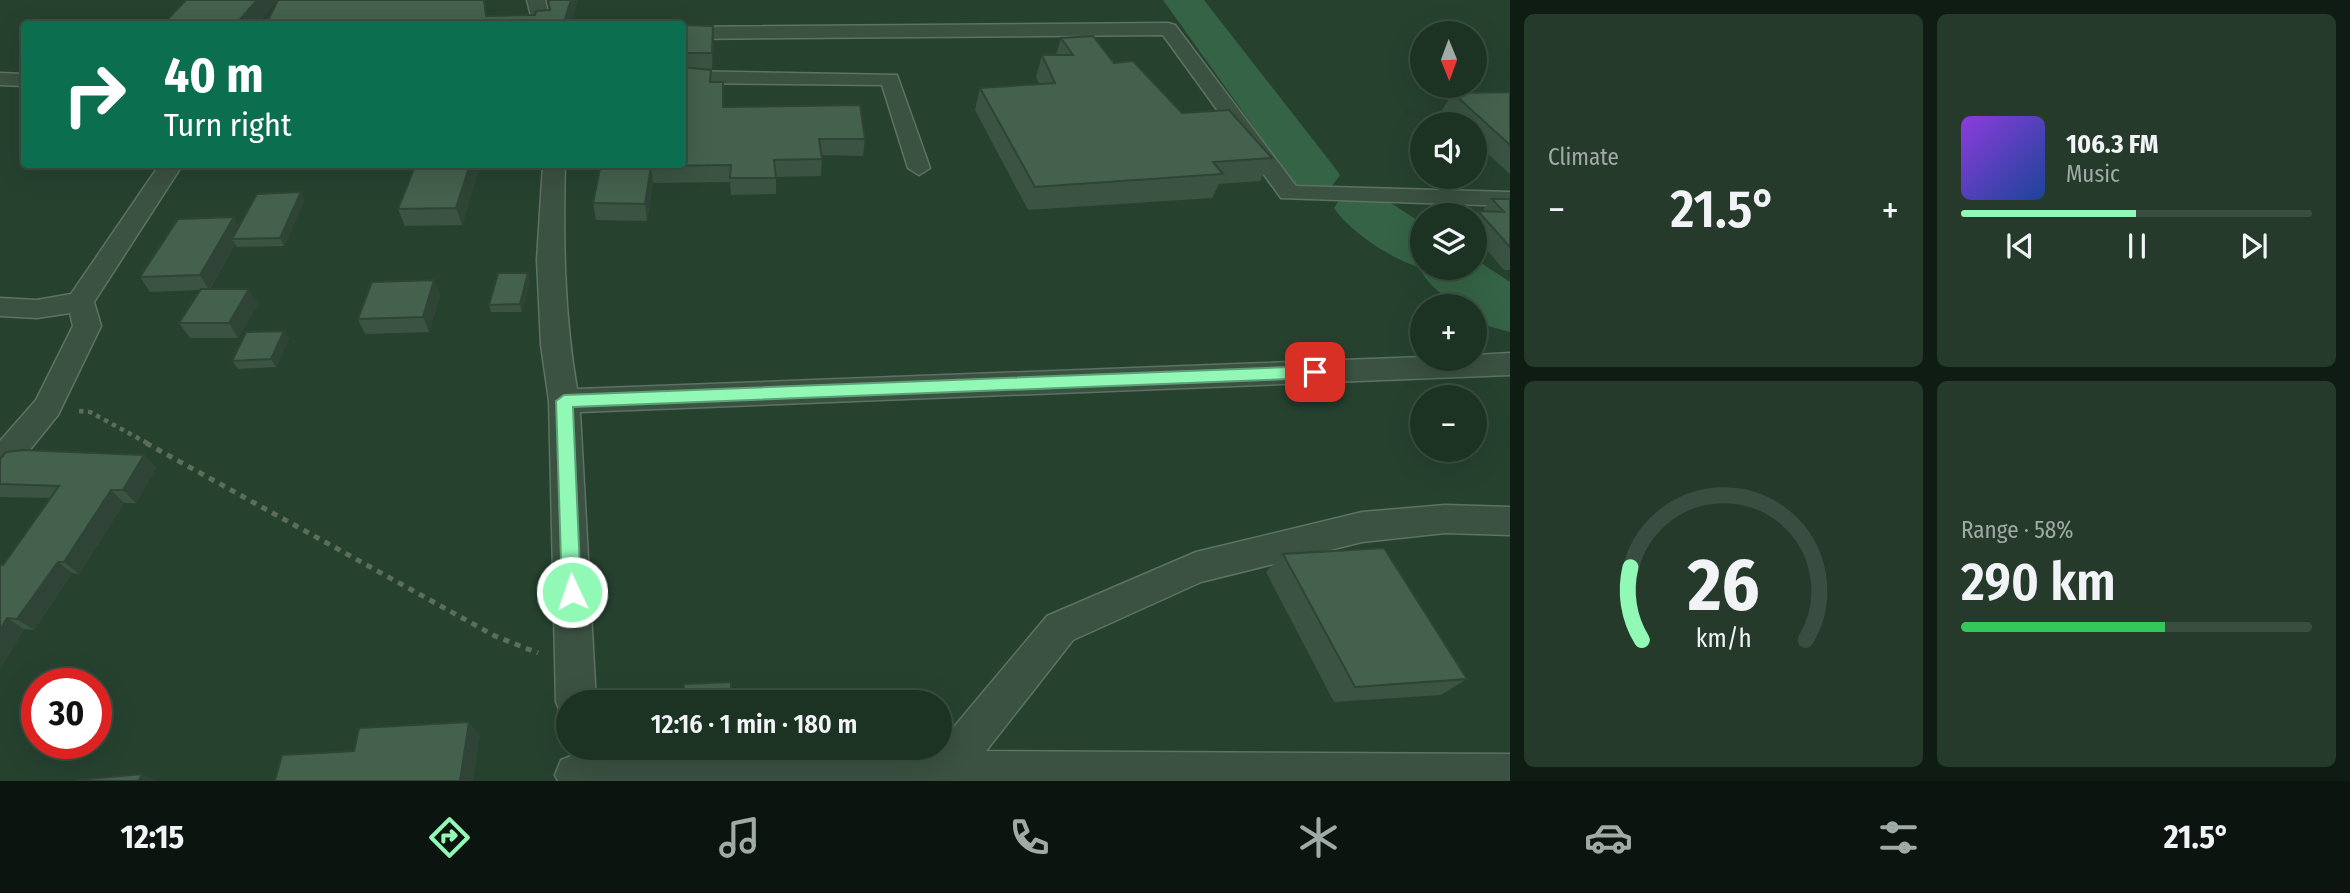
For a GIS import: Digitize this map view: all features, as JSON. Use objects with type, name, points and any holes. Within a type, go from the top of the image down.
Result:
[{"type":"street","points":[[536,0],[540,21]]},
{"type":"street","points":[[686,33],[1168,29],[1289,193],[1510,200]]},
{"type":"street","points":[[686,77],[890,79],[919,168]]},
{"type":"street","points":[[0,79],[21,80]]},
{"type":"street","points":[[0,307],[37,309],[80,302],[169,168]]},
{"type":"street","points":[[554,168],[550,260],[555,345],[564,401],[576,690]]},
{"type":"street","points":[[0,464],[47,407],[87,326],[80,302]]},
{"type":"street","points":[[564,401],[1510,364]]},
{"type":"street","points":[[943,772],[1060,628],[1196,568],[1362,527],[1444,519],[1510,521]]},
{"type":"street","points":[[576,768],[1510,775]]},
{"type":"path","points":[[47,407],[90,412],[495,636],[575,667]]},
{"type":"building","points":[[186,0],[257,0],[239,21],[143,21],[167,20]]},
{"type":"building","points":[[278,0],[484,0],[486,16],[535,15],[536,11],[550,10],[548,0],[571,0],[564,21],[268,21]]},
{"type":"building","points":[[686,25],[713,26],[712,53],[686,53]]},
{"type":"building","points":[[1093,36],[1114,63],[1133,61],[1182,113],[1229,110],[1272,158],[1213,162],[1223,174],[1035,187],[980,88],[1055,83],[1042,55],[1073,55],[1061,38]]},
{"type":"building","points":[[686,67],[711,70],[710,82],[723,82],[723,107],[860,105],[865,139],[819,139],[822,159],[774,160],[776,178],[730,178],[731,165],[686,166]]},
{"type":"building","points":[[1488,92],[1510,92],[1510,145],[1487,124],[1487,112],[1474,112],[1458,98],[1488,98]]},
{"type":"building","points":[[414,168],[469,168],[456,208],[398,209]]},
{"type":"building","points":[[600,168],[651,168],[645,204],[593,203]]},
{"type":"building","points":[[301,192],[280,238],[232,239],[257,194]]},
{"type":"building","points":[[1492,199],[1510,199],[1510,247],[1487,221],[1487,211],[1504,212]]},
{"type":"building","points":[[234,217],[200,275],[140,277],[178,219]]},
{"type":"building","points":[[498,273],[528,273],[520,304],[489,305]]},
{"type":"building","points":[[434,280],[423,317],[358,319],[372,282]]},
{"type":"building","points":[[201,289],[249,289],[229,323],[179,323]]},
{"type":"building","points":[[284,331],[271,359],[232,361],[246,332]]},
{"type":"building","points":[[23,450],[144,455],[123,490],[111,490],[64,562],[58,562],[17,619],[7,618],[0,630],[0,565],[3,565],[59,486],[0,484],[0,459],[6,452]]},
{"type":"building","points":[[1384,548],[1467,679],[1355,687],[1283,554]]},
{"type":"building","points":[[731,682],[731,690],[684,690],[684,684]]},
{"type":"building","points":[[469,722],[460,781],[275,781],[282,755],[354,751],[359,728]]},
{"type":"building","points":[[142,774],[139,781],[76,781],[77,780]]},
{"type":"waterway","points":[[1183,0],[1314,175]]},
{"type":"waterway","points":[[1361,208],[1410,241]]},
{"type":"waterway","points":[[1465,280],[1510,311]]},
{"type":"route","points":[[572,592],[564,401],[1315,372]]}]
